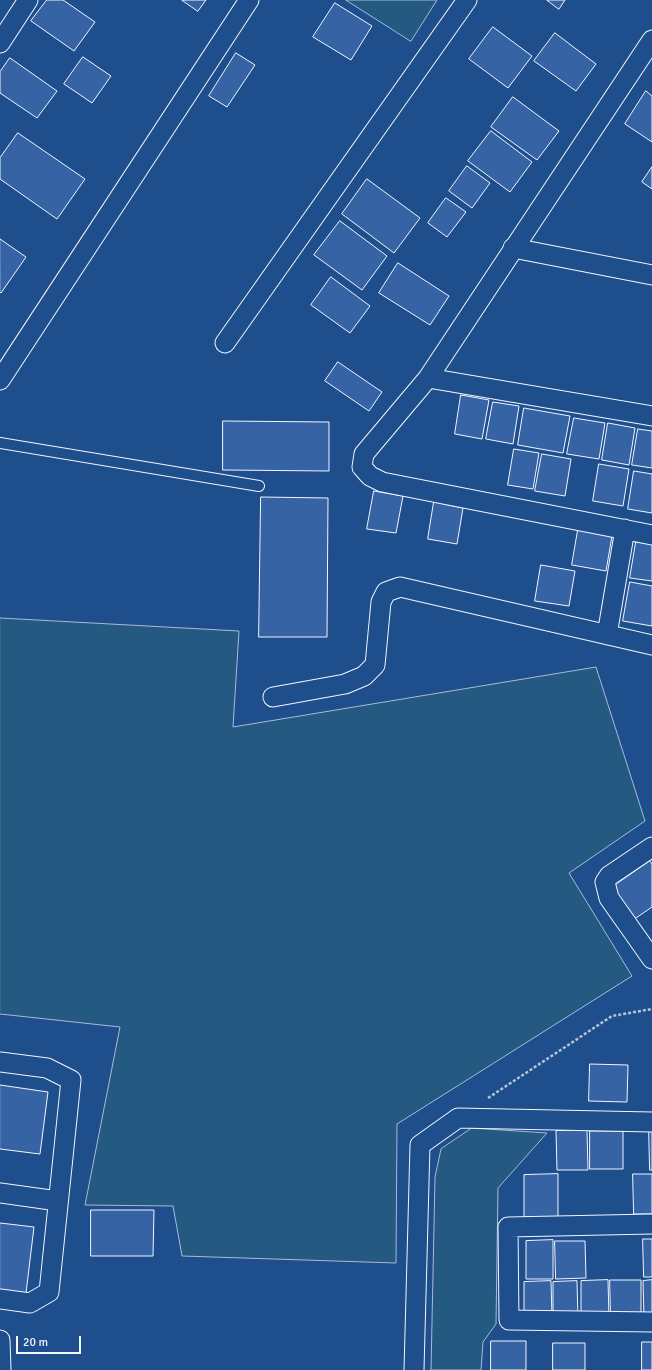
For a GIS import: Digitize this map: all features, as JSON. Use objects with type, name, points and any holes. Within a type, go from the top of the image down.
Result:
[{"type":"street","points":[[0,43],[28,0]]},
{"type":"street","points":[[0,380],[249,0]]},
{"type":"street","points":[[226,343],[467,0]]},
{"type":"street","points":[[652,40],[428,378],[364,454],[362,467],[370,476],[382,482],[652,535]]},
{"type":"street","points":[[513,248],[652,275]]},
{"type":"street","points":[[428,378],[652,416]]},
{"type":"street","points":[[607,635],[625,530]]},
{"type":"street","points":[[273,697],[345,684],[364,676],[375,665],[381,602],[386,592],[400,587],[652,645]]},
{"type":"street","points":[[652,846],[610,876],[605,882],[609,898],[652,959]]},
{"type":"street","points":[[0,1062],[47,1068],[71,1080],[49,1292],[30,1303],[0,1299]]},
{"type":"street","points":[[414,1370],[420,1145],[458,1118],[652,1122]]},
{"type":"street","points":[[0,1193],[58,1201]]},
{"type":"street","points":[[652,1224],[508,1227],[508,1250],[509,1320],[652,1322]]},
{"type":"street","points":[[0,1340],[1,1370]]},
{"type":"lane","points":[[0,442],[259,486]]},
{"type":"path","points":[[458,1118],[612,1016],[652,1009]]},
{"type":"shaded area","points":[[346,0],[437,0],[411,41]]},
{"type":"shaded area","points":[[0,618],[239,631],[233,727],[596,667],[645,821],[569,873],[632,976],[397,1124],[396,1263],[182,1256],[173,1206],[85,1205],[120,1027],[0,1014]]},
{"type":"shaded area","points":[[472,1128],[547,1133],[498,1188],[496,1324],[483,1342],[481,1370],[431,1370],[435,1177],[441,1149]]},
{"type":"building","points":[[47,0],[63,0],[95,22],[74,51],[31,21]]},
{"type":"building","points":[[182,0],[206,0],[198,11]]},
{"type":"building","points":[[547,0],[565,0],[559,9]]},
{"type":"building","points":[[335,3],[372,26],[351,60],[313,37]]},
{"type":"building","points":[[493,27],[532,56],[508,88],[469,59]]},
{"type":"building","points":[[555,33],[596,64],[576,91],[534,61]]},
{"type":"building","points":[[236,53],[255,65],[227,107],[209,96]]},
{"type":"building","points":[[83,57],[111,76],[92,103],[64,84]]},
{"type":"building","points":[[10,58],[57,91],[37,118],[0,93],[0,72]]},
{"type":"building","points":[[646,91],[652,96],[652,142],[625,124]]},
{"type":"building","points":[[513,97],[559,131],[537,160],[491,127]]},
{"type":"building","points":[[491,131],[532,162],[510,192],[468,161]]},
{"type":"building","points":[[18,133],[85,179],[57,219],[0,179],[0,158]]},
{"type":"building","points":[[467,166],[490,183],[472,208],[449,191]]},
{"type":"building","points":[[652,167],[652,189],[642,182]]},
{"type":"building","points":[[367,179],[420,218],[394,253],[342,214]]},
{"type":"building","points":[[446,198],[466,212],[447,237],[428,223]]},
{"type":"building","points":[[340,221],[387,256],[362,290],[314,255]]},
{"type":"building","points":[[0,239],[26,257],[1,293],[0,292]]},
{"type":"building","points":[[398,263],[449,296],[430,325],[379,293]]},
{"type":"building","points":[[331,277],[370,306],[350,333],[311,305]]},
{"type":"building","points":[[338,362],[382,392],[369,411],[325,381]]},
{"type":"building","points":[[461,395],[489,400],[482,439],[455,434]]},
{"type":"building","points":[[493,402],[519,406],[513,444],[486,439]]},
{"type":"building","points":[[524,408],[570,416],[563,453],[518,445]]},
{"type":"building","points":[[574,418],[605,423],[599,459],[567,454]]},
{"type":"building","points":[[223,421],[329,422],[329,471],[223,470]]},
{"type":"building","points":[[608,423],[635,428],[629,465],[602,460]]},
{"type":"building","points":[[638,429],[652,431],[652,468],[632,465]]},
{"type":"building","points":[[514,449],[539,453],[533,489],[508,485]]},
{"type":"building","points":[[542,454],[571,459],[565,496],[535,491]]},
{"type":"building","points":[[599,464],[629,469],[623,506],[593,501]]},
{"type":"building","points":[[634,471],[652,474],[652,513],[628,509]]},
{"type":"building","points":[[374,491],[403,496],[396,533],[367,529]]},
{"type":"building","points":[[261,497],[328,498],[327,637],[259,637]]},
{"type":"building","points":[[434,502],[463,508],[457,544],[428,539]]},
{"type":"building","points":[[578,530],[612,536],[606,571],[572,565]]},
{"type":"building","points":[[636,542],[652,544],[652,581],[630,578]]},
{"type":"building","points":[[541,565],[575,571],[569,606],[535,601]]},
{"type":"building","points":[[630,582],[652,586],[652,626],[623,621]]},
{"type":"building","points":[[650,861],[652,864],[652,907],[633,920],[611,888]]},
{"type":"building","points":[[590,1064],[628,1065],[627,1102],[589,1101]]},
{"type":"building","points":[[0,1085],[48,1092],[40,1154],[0,1149]]},
{"type":"building","points":[[649,1129],[652,1129],[652,1170],[650,1170]]},
{"type":"building","points":[[587,1130],[588,1170],[557,1170],[556,1131]]},
{"type":"building","points":[[590,1131],[623,1131],[623,1169],[590,1169]]},
{"type":"building","points":[[558,1174],[558,1217],[524,1217],[524,1175]]},
{"type":"building","points":[[633,1174],[652,1174],[652,1214],[634,1214]]},
{"type":"building","points":[[91,1210],[154,1210],[153,1256],[91,1256]]},
{"type":"building","points":[[0,1223],[34,1227],[26,1293],[0,1290]]},
{"type":"building","points":[[643,1239],[652,1239],[652,1277],[644,1277]]},
{"type":"building","points":[[553,1240],[553,1279],[526,1279],[526,1241]]},
{"type":"building","points":[[555,1241],[585,1241],[586,1278],[556,1279]]},
{"type":"building","points":[[608,1280],[609,1318],[581,1319],[581,1281]]},
{"type":"building","points":[[610,1280],[641,1280],[641,1318],[611,1318]]},
{"type":"building","points":[[652,1280],[652,1317],[644,1317],[643,1281]]},
{"type":"building","points":[[551,1281],[552,1317],[524,1318],[524,1282]]},
{"type":"building","points":[[577,1281],[578,1318],[553,1319],[553,1282]]},
{"type":"building","points":[[491,1341],[526,1341],[526,1370],[491,1370]]},
{"type":"building","points":[[642,1342],[652,1342],[652,1370],[642,1370]]},
{"type":"building","points":[[553,1343],[585,1343],[585,1370],[553,1370]]}]
